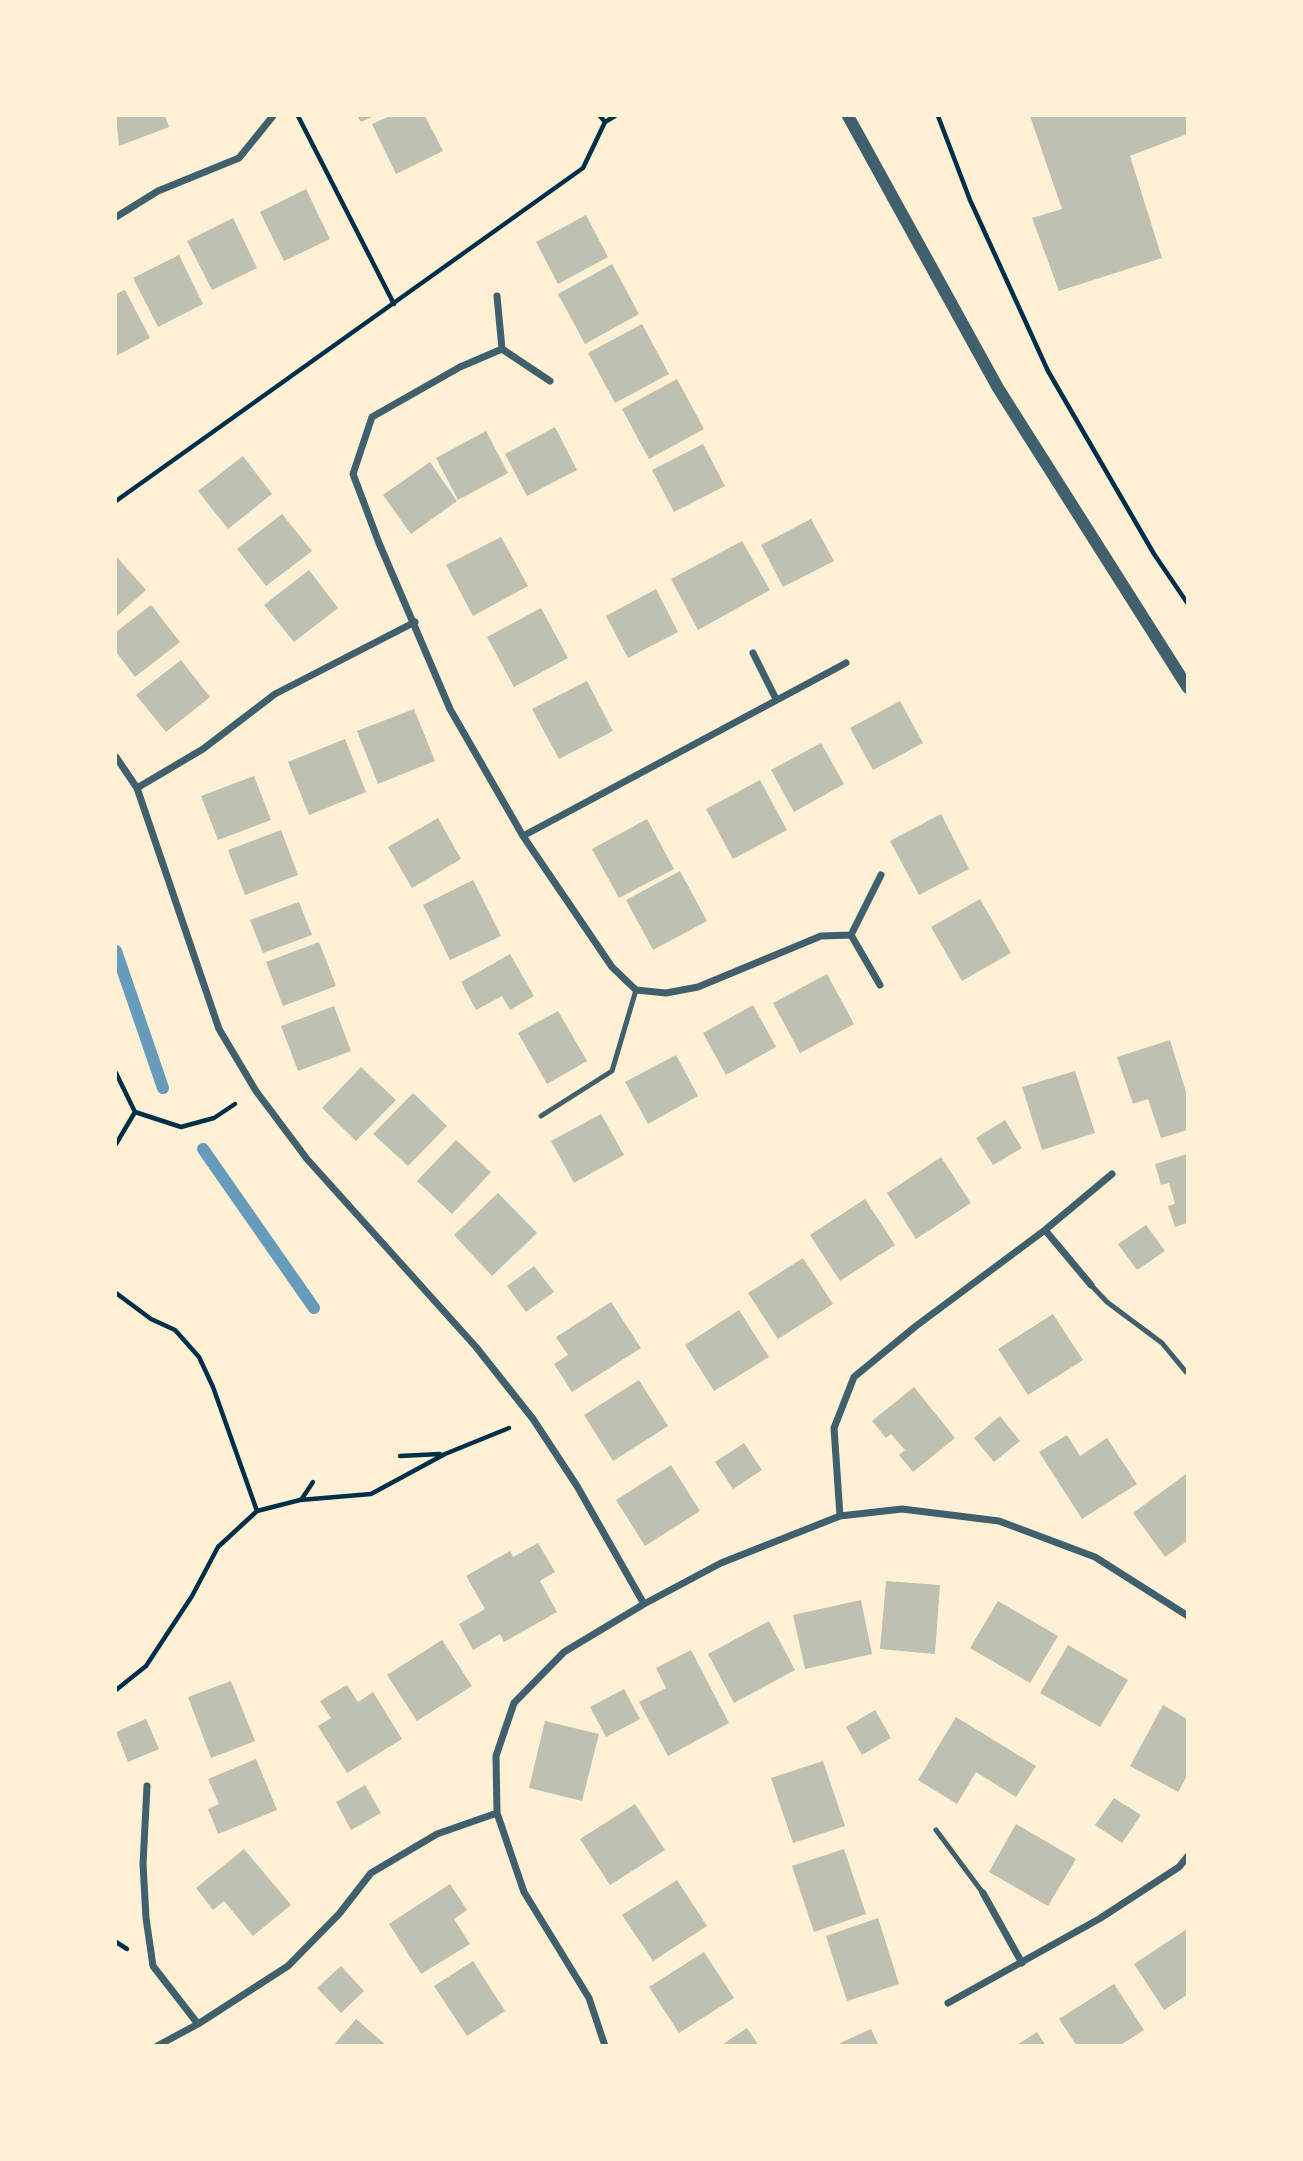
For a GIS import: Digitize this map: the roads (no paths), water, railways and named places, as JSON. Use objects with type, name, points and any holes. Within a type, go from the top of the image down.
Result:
[{"type":"street","points":[[116,216],[158,191],[239,158],[273,116]]},
{"type":"street","points":[[848,116],[998,388],[1188,688]]},
{"type":"street","points":[[497,296],[502,349]]},
{"type":"street","points":[[502,349],[550,381]]},
{"type":"street","points":[[502,349],[460,367],[372,417],[353,474],[379,543],[450,709],[523,836],[611,967],[636,990],[666,993],[698,987],[821,936],[850,935]]},
{"type":"street","points":[[137,788],[203,750],[275,694],[415,622]]},
{"type":"street","points":[[753,653],[776,699]]},
{"type":"street","points":[[523,836],[846,663]]},
{"type":"street","points":[[116,757],[137,788],[219,1029],[256,1091],[307,1159],[476,1347],[533,1419],[577,1486],[644,1604]]},
{"type":"street","points":[[850,935],[881,875]]},
{"type":"street","points":[[850,935],[880,985]]},
{"type":"street","points":[[840,1516],[834,1427],[854,1377],[916,1326],[1045,1230],[1112,1174]]},
{"type":"street","points":[[1045,1230],[1091,1285]]},
{"type":"street","points":[[605,2046],[589,1998],[524,1892],[497,1813],[496,1756],[514,1703],[564,1652],[644,1604],[721,1563],[840,1516],[902,1509],[999,1521],[1095,1557],[1188,1616]]},
{"type":"street","points":[[147,1786],[143,1864],[146,1918],[153,1966],[198,2024]]},
{"type":"street","points":[[157,2046],[198,2024],[288,1966],[339,1914],[371,1873],[437,1834],[497,1813]]},
{"type":"street","points":[[948,2003],[1023,1963],[1180,1867],[1188,1856]]},
{"type":"street","points":[[983,1893],[1023,1963]]},
{"type":"lane","points":[[541,1116],[611,1071],[636,990]]},
{"type":"lane","points":[[1091,1285],[1107,1302],[1162,1343],[1186,1372]]},
{"type":"lane","points":[[936,1830],[983,1893]]},
{"type":"waterway","points":[[116,951],[163,1088]]},
{"type":"waterway","points":[[203,1149],[314,1308]]}]
